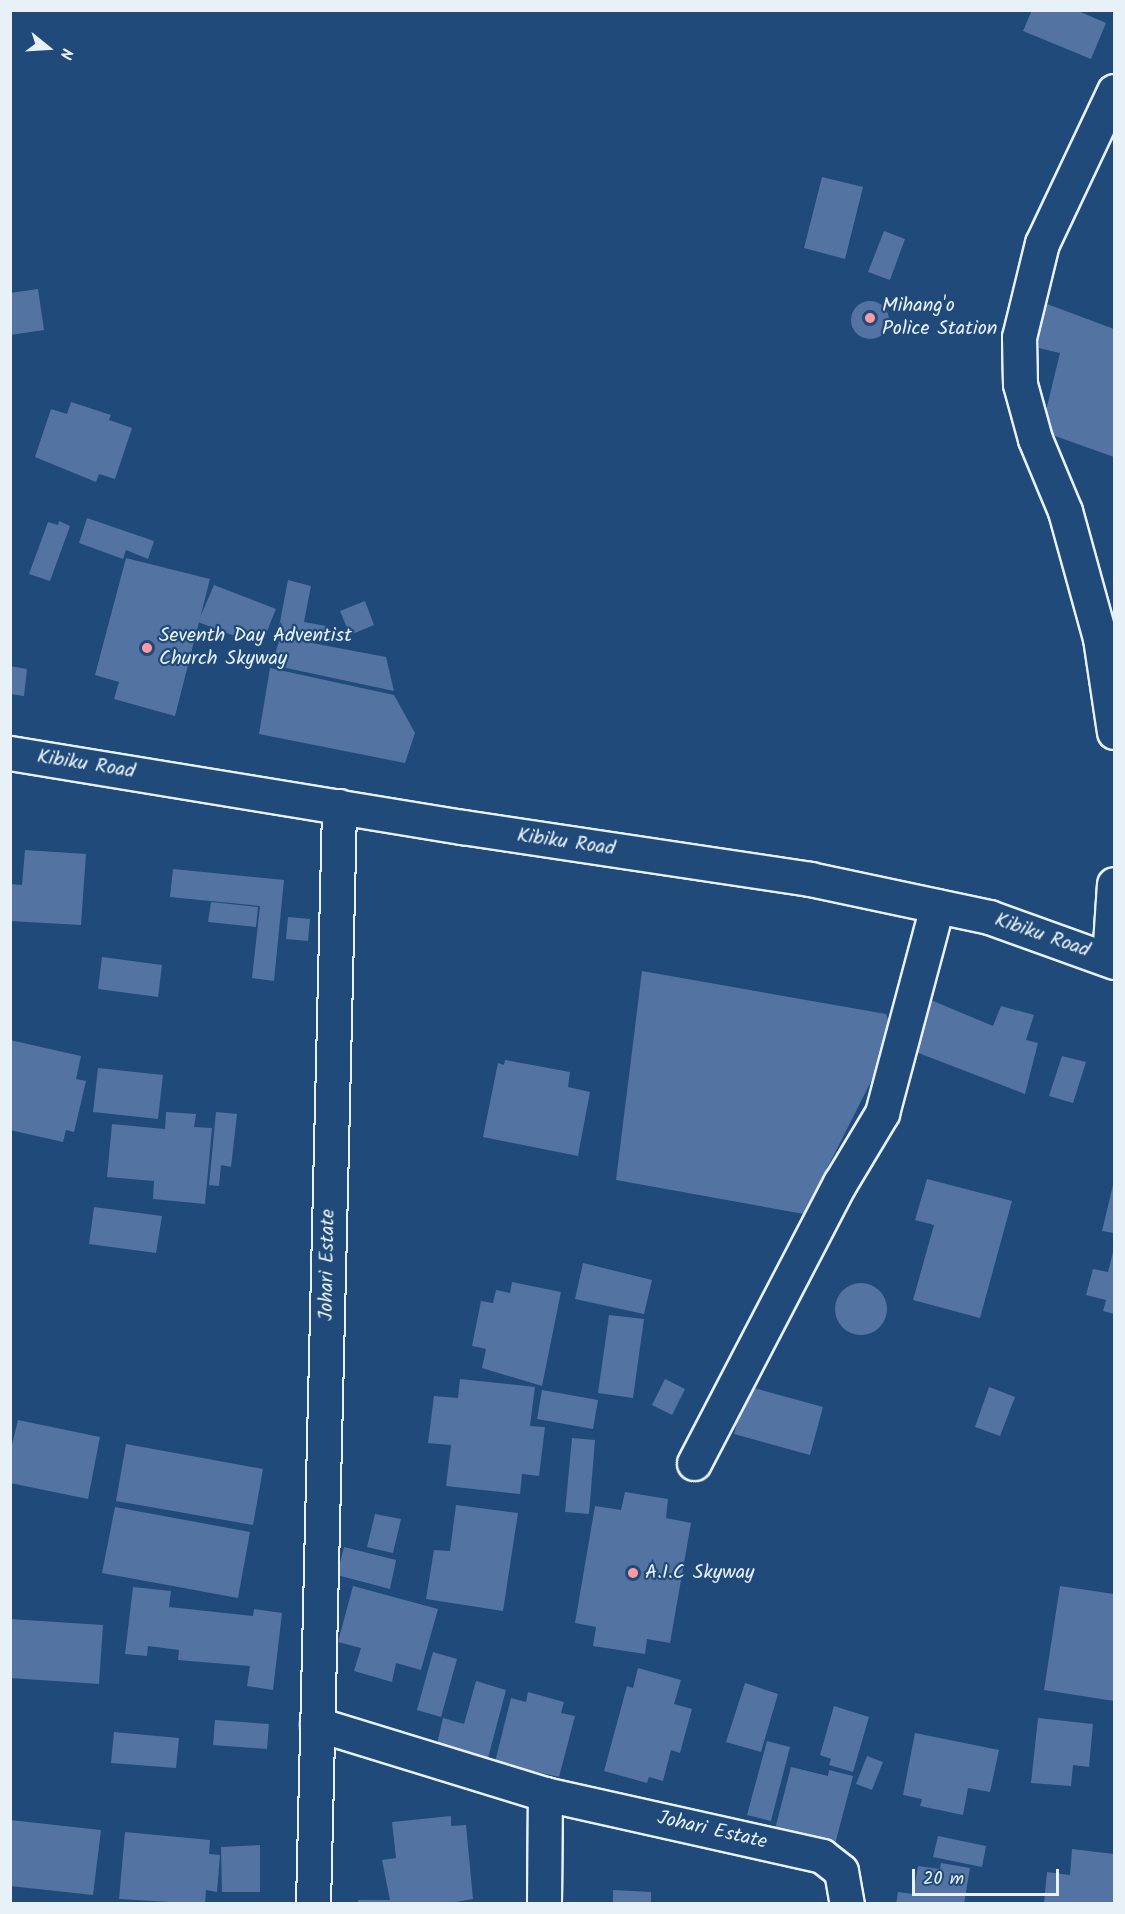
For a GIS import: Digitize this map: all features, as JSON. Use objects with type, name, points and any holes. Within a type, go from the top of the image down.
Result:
[{"type":"street","points":[[1114,91],[1042,243],[1019,337],[1020,384],[1035,439],[1065,511],[1098,628],[1114,732]]},
{"type":"street","name":"Kibiku Road","points":[[10,753],[810,879],[990,917],[1112,960]]},
{"type":"street","name":"Johari Estate","points":[[313,1904],[339,806]]},
{"type":"street","points":[[1112,960],[1114,884]]},
{"type":"street","points":[[694,1463],[840,1183],[882,1113],[937,906]]},
{"type":"street","name":"Johari Estate","points":[[317,1724],[545,1794],[822,1856],[841,1871],[847,1904]]},
{"type":"street","points":[[544,1904],[545,1794]]},
{"type":"building","points":[[1032,10],[1076,10],[1106,23],[1091,59],[1023,31]]},
{"type":"building","points":[[822,177],[863,187],[845,259],[804,248]]},
{"type":"building","name":"Mihang'o Police Station","points":[[884,231],[905,239],[890,280],[868,272]]},
{"type":"building","points":[[38,289],[44,330],[10,335],[10,293]]},
{"type":"building","name":"Mihang'o Police Station","points":[[870,301],[884,306],[889,320],[884,334],[870,339],[856,334],[851,320],[856,306]]},
{"type":"building","points":[[1047,304],[1114,329],[1114,457],[1041,431],[1060,353],[1030,346]]},
{"type":"building","points":[[71,402],[111,415],[109,420],[132,428],[115,479],[99,474],[96,482],[35,457],[51,409],[67,414]]},
{"type":"building","points":[[87,518],[154,541],[148,559],[126,550],[123,559],[79,543]]},
{"type":"building","points":[[59,521],[70,526],[50,581],[29,574],[48,522],[58,525]]},
{"type":"building","name":"Seventh Day Adventist Church Skyway","points":[[126,558],[210,579],[175,716],[114,699],[119,682],[95,675]]},
{"type":"building","points":[[288,580],[311,586],[304,622],[326,626],[322,642],[278,632]]},
{"type":"building","points":[[214,585],[276,609],[261,646],[198,622]]},
{"type":"building","points":[[365,601],[374,625],[350,635],[340,611]]},
{"type":"building","points":[[280,637],[386,657],[394,691],[272,665]]},
{"type":"building","points":[[10,666],[27,669],[24,696],[10,694]]},
{"type":"building","points":[[270,668],[394,695],[415,733],[405,763],[259,734]]},
{"type":"building","points":[[25,850],[86,854],[81,925],[10,921],[10,884],[22,885]]},
{"type":"building","points":[[173,869],[284,880],[274,981],[252,978],[260,906],[170,897]]},
{"type":"building","points":[[211,902],[258,907],[256,927],[208,922]]},
{"type":"building","points":[[288,917],[310,919],[308,941],[286,939]]},
{"type":"building","points":[[102,957],[162,965],[158,997],[98,989]]},
{"type":"building","points":[[642,971],[886,1014],[894,1036],[804,1214],[616,1180]]},
{"type":"building","points":[[926,998],[993,1026],[1001,1006],[1034,1015],[1026,1040],[1038,1043],[1025,1094],[908,1049]]},
{"type":"building","points":[[10,1040],[81,1056],[76,1079],[86,1081],[74,1132],[66,1130],[63,1142],[10,1130]]},
{"type":"building","points":[[1062,1056],[1086,1062],[1073,1103],[1049,1096]]},
{"type":"building","points":[[505,1060],[570,1072],[568,1087],[590,1092],[578,1156],[483,1137],[498,1063],[504,1065]]},
{"type":"building","points":[[98,1068],[163,1075],[158,1119],[93,1112]]},
{"type":"building","points":[[166,1112],[196,1114],[194,1127],[212,1128],[205,1204],[153,1199],[154,1181],[107,1177],[112,1124],[165,1129]]},
{"type":"building","points":[[216,1112],[237,1114],[231,1167],[221,1165],[219,1186],[209,1185]]},
{"type":"building","points":[[927,1179],[1012,1201],[980,1318],[913,1300],[934,1225],[915,1220]]},
{"type":"building","points":[[1114,1181],[1114,1233],[1102,1231]]},
{"type":"building","points":[[94,1207],[162,1216],[156,1253],[89,1244]]},
{"type":"building","points":[[1114,1248],[1114,1314],[1103,1311],[1106,1300],[1086,1295],[1093,1269],[1108,1272]]},
{"type":"building","points":[[583,1263],[652,1280],[644,1314],[575,1299]]},
{"type":"building","points":[[512,1282],[561,1292],[542,1386],[482,1368],[486,1349],[472,1346],[481,1301],[493,1303],[496,1290],[510,1293]]},
{"type":"building","points":[[861,1283],[875,1287],[883,1295],[887,1309],[883,1323],[875,1331],[861,1335],[847,1331],[839,1323],[835,1309],[839,1295],[847,1287]]},
{"type":"building","points":[[609,1315],[644,1319],[633,1398],[598,1393]]},
{"type":"building","points":[[460,1379],[535,1387],[530,1426],[545,1427],[539,1476],[522,1474],[520,1494],[446,1486],[451,1445],[428,1443],[434,1396],[458,1398]]},
{"type":"building","points":[[665,1379],[685,1389],[672,1415],[652,1405]]},
{"type":"building","points":[[747,1386],[823,1407],[810,1455],[734,1434]]},
{"type":"building","points":[[989,1387],[1015,1397],[1000,1436],[975,1427]]},
{"type":"building","points":[[542,1390],[598,1400],[593,1429],[537,1419]]},
{"type":"building","points":[[18,1420],[100,1437],[88,1499],[10,1483],[10,1453]]},
{"type":"building","points":[[572,1438],[595,1440],[589,1514],[565,1512]]},
{"type":"building","points":[[126,1444],[263,1469],[253,1525],[116,1501]]},
{"type":"building","name":"A.I.C Skyway","points":[[625,1492],[668,1499],[666,1518],[691,1523],[670,1643],[647,1639],[645,1654],[593,1646],[596,1627],[575,1623],[595,1506],[621,1510]]},
{"type":"building","points":[[456,1505],[518,1513],[503,1611],[426,1599],[434,1550],[450,1551]]},
{"type":"building","points":[[115,1507],[250,1532],[238,1598],[102,1573]]},
{"type":"building","points":[[375,1514],[401,1519],[393,1553],[367,1547]]},
{"type":"building","points":[[344,1547],[396,1560],[390,1589],[337,1575]]},
{"type":"building","points":[[353,1586],[438,1609],[421,1670],[396,1663],[392,1682],[354,1671],[361,1648],[338,1642]]},
{"type":"building","points":[[1060,1586],[1114,1594],[1114,1701],[1044,1690]]},
{"type":"building","points":[[133,1587],[171,1591],[169,1607],[253,1616],[254,1609],[282,1613],[273,1690],[247,1686],[250,1666],[178,1660],[179,1650],[148,1646],[147,1656],[125,1654]]},
{"type":"building","points":[[10,1619],[103,1625],[99,1684],[10,1678]]},
{"type":"building","points":[[433,1652],[457,1659],[441,1717],[417,1710]]},
{"type":"building","points":[[638,1668],[681,1680],[674,1704],[692,1709],[680,1753],[671,1750],[663,1781],[649,1777],[647,1783],[604,1771],[627,1686],[633,1688]]},
{"type":"building","points":[[476,1681],[506,1690],[488,1758],[437,1744],[443,1718],[464,1724]]},
{"type":"building","points":[[745,1683],[778,1694],[761,1752],[726,1742]]},
{"type":"building","points":[[528,1692],[564,1702],[561,1713],[575,1716],[559,1777],[495,1762],[511,1698],[526,1702]]},
{"type":"building","points":[[834,1706],[869,1717],[853,1772],[829,1765],[831,1759],[820,1755]]},
{"type":"building","points":[[1038,1718],[1093,1724],[1089,1767],[1073,1765],[1071,1786],[1031,1783]]},
{"type":"building","points":[[215,1720],[269,1724],[267,1749],[213,1745]]},
{"type":"building","points":[[114,1732],[179,1738],[176,1768],[111,1763]]},
{"type":"building","points":[[915,1733],[999,1750],[990,1792],[968,1788],[963,1815],[920,1806],[922,1799],[903,1795]]},
{"type":"building","points":[[767,1741],[790,1747],[771,1821],[747,1815]]},
{"type":"building","points":[[867,1756],[883,1762],[872,1790],[856,1784]]},
{"type":"building","points":[[791,1767],[828,1776],[829,1770],[853,1776],[835,1844],[775,1829]]},
{"type":"building","points":[[451,1816],[451,1826],[466,1825],[473,1899],[444,1904],[358,1904],[358,1900],[390,1900],[382,1860],[396,1858],[392,1822]]},
{"type":"building","points":[[10,1820],[101,1830],[93,1895],[10,1886]]},
{"type":"building","points":[[125,1832],[210,1840],[209,1854],[220,1855],[217,1892],[206,1890],[205,1904],[119,1899]]},
{"type":"building","points":[[938,1836],[986,1846],[982,1867],[933,1857]]},
{"type":"building","points":[[260,1845],[260,1892],[222,1892],[221,1847]]},
{"type":"building","points":[[1072,1849],[1114,1854],[1114,1904],[1044,1903],[1047,1872],[1070,1875]]},
{"type":"building","points":[[941,1863],[970,1868],[964,1904],[896,1904],[898,1892],[913,1894],[918,1866],[940,1869]]},
{"type":"building","points":[[613,1890],[651,1892],[651,1904],[613,1904]]},
{"type":"place","name":"Mihang'o Police Station","points":[[870,318]]},
{"type":"place","name":"Seventh Day Adventist Church Skyway","points":[[147,648]]},
{"type":"place","name":"A.I.C Skyway","points":[[633,1573]]}]
